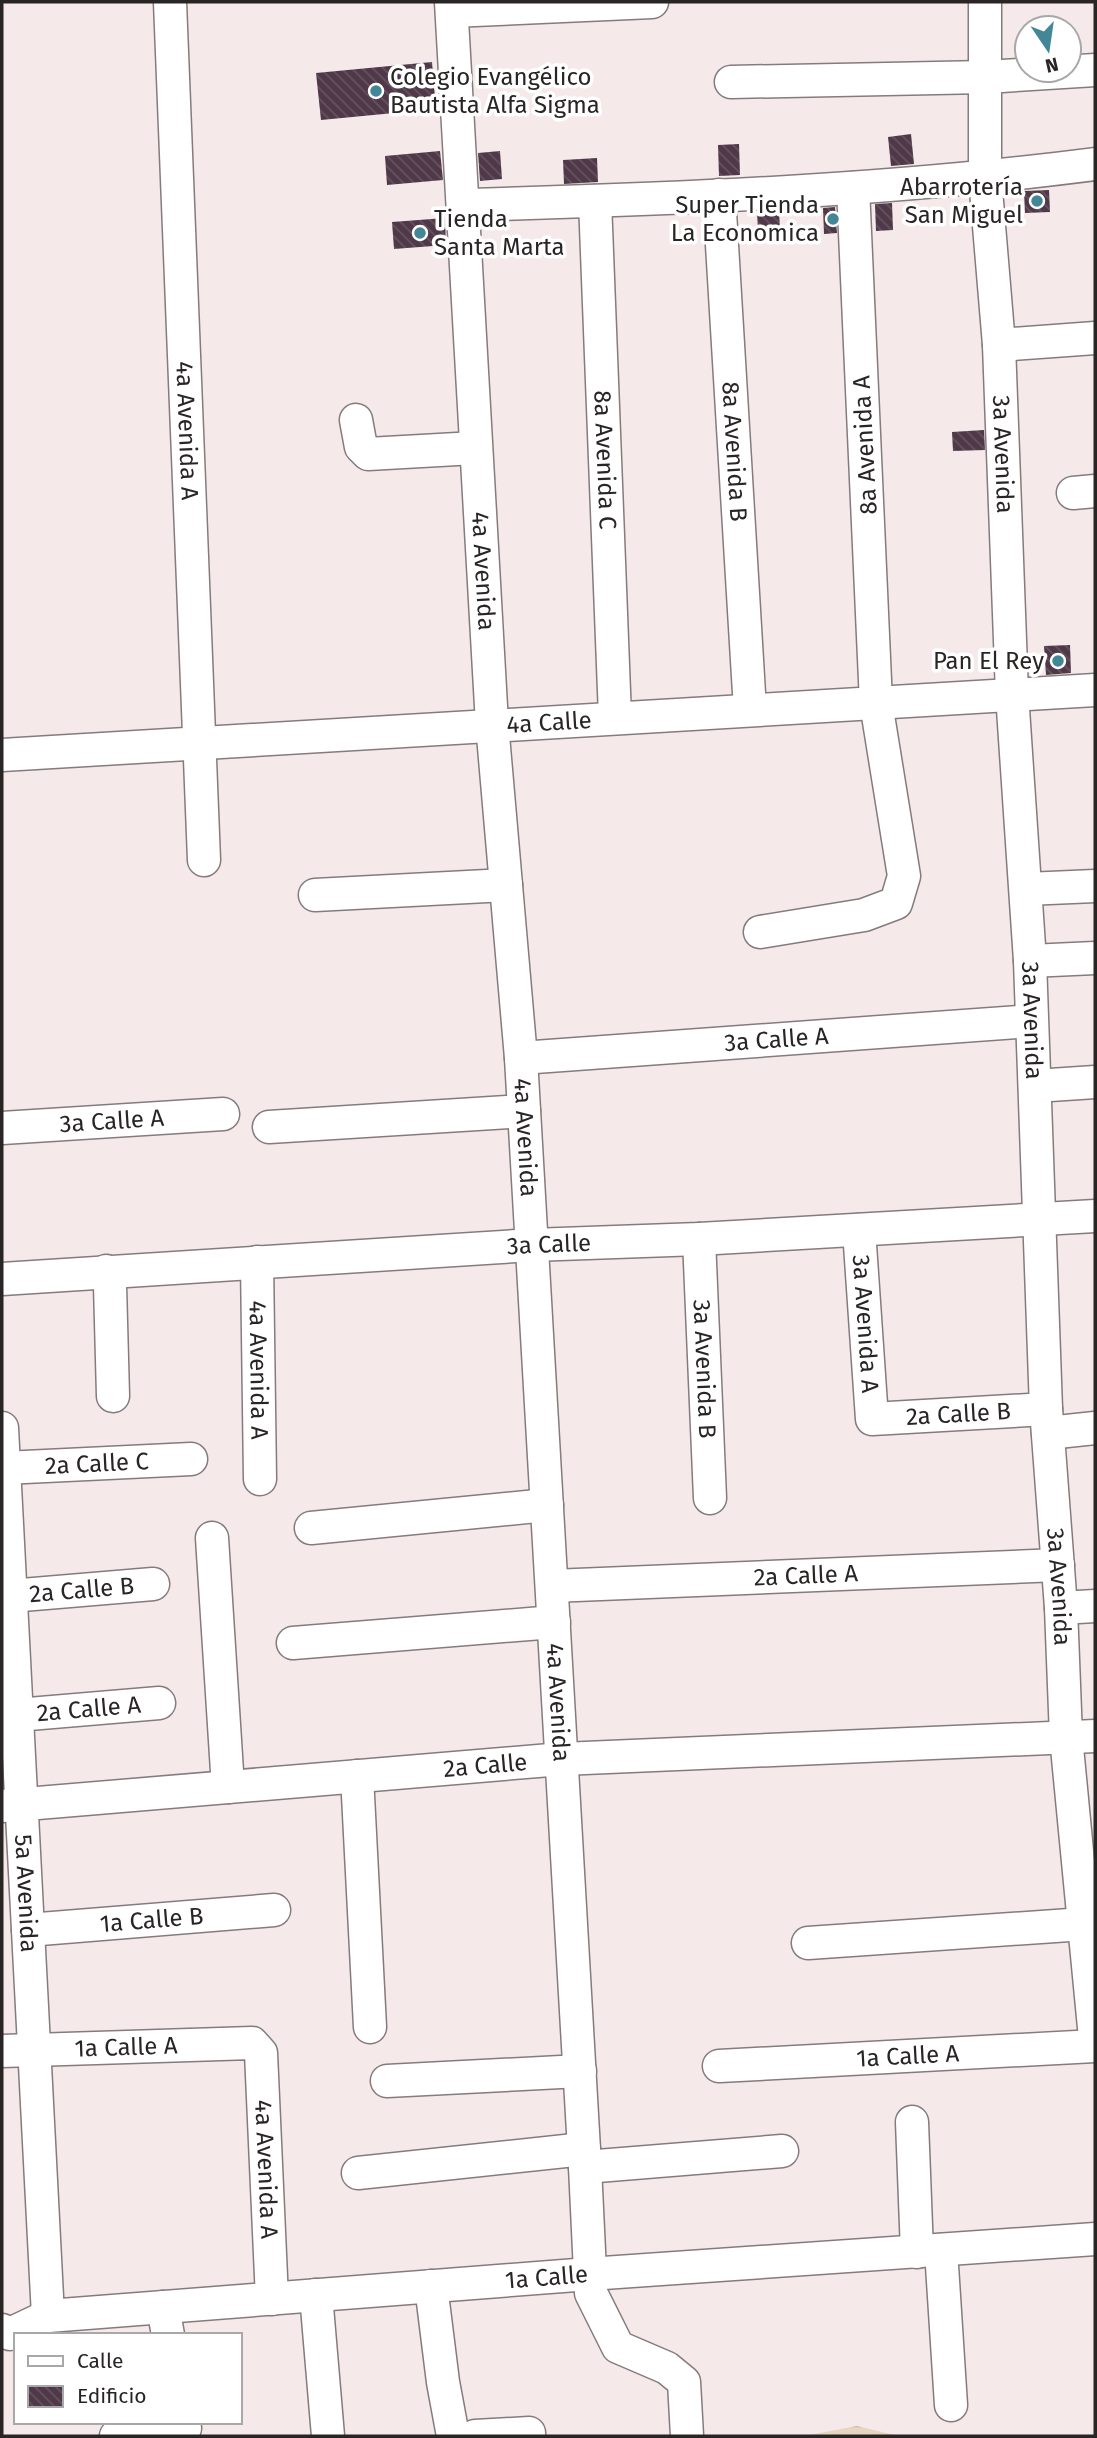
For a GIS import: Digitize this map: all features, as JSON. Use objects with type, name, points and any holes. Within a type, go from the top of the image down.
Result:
[{"type":"street","name":"4a Avenida A","points":[[170,2],[204,860]]},
{"type":"street","points":[[452,6],[652,2]]},
{"type":"street","name":"3a Avenida","points":[[985,2],[985,178],[999,345],[1012,694],[1030,961],[1047,1421],[1061,1608],[1081,1737],[1084,1924],[1095,2038]]},
{"type":"street","name":"4a Avenida","points":[[452,6],[492,724],[521,1058],[585,2158],[589,2274],[591,2293],[618,2347],[667,2368],[684,2382],[687,2436]]},
{"type":"street","points":[[731,82],[986,77],[1095,70]]},
{"type":"street","points":[[465,205],[853,188],[985,178],[1095,164]]},
{"type":"street","name":"8a Avenida A","points":[[760,932],[864,915],[895,903],[904,876],[876,703],[853,188]]},
{"type":"street","name":"8a Avenida B","points":[[719,195],[750,710]]},
{"type":"street","name":"8a Avenida C","points":[[595,201],[615,717]]},
{"type":"street","points":[[999,345],[1095,338]]},
{"type":"street","points":[[356,420],[361,447],[368,454],[475,448]]},
{"type":"street","name":"4a Calle","points":[[2,755],[1095,690]]},
{"type":"street","points":[[315,895],[506,885]]},
{"type":"street","points":[[1026,889],[1095,886]]},
{"type":"street","points":[[1030,961],[1095,958]]},
{"type":"street","name":"3a Calle A","points":[[521,1058],[1031,1021]]},
{"type":"street","points":[[1035,1086],[1095,1082]]},
{"type":"street","points":[[269,1127],[524,1111]]},
{"type":"street","name":"3a Calle A","points":[[2,1128],[223,1114]]},
{"type":"street","name":"3a Calle","points":[[2,1279],[532,1245],[699,1239],[1095,1216]]},
{"type":"street","name":"3a Avenida A","points":[[859,1230],[872,1419]]},
{"type":"street","name":"3a Avenida B","points":[[699,1239],[710,1498]]},
{"type":"street","name":"4a Avenida A","points":[[257,1262],[260,1479]]},
{"type":"street","points":[[106,1271],[110,1286],[113,1395]]},
{"type":"street","name":"2a Calle B","points":[[872,1419],[1047,1421],[1095,1428]]},
{"type":"street","name":"5a Avenida","points":[[2,1427],[10,1596],[8,1668],[17,1715],[12,1805],[28,1930],[48,2316]]},
{"type":"street","name":"2a Calle C","points":[[4,1468],[191,1459]]},
{"type":"street","points":[[311,1528],[547,1505]]},
{"type":"street","points":[[212,1538],[228,1787]]},
{"type":"street","name":"2a Calle A","points":[[552,1586],[1058,1564]]},
{"type":"street","name":"2a Calle B","points":[[10,1596],[153,1584]]},
{"type":"street","points":[[1061,1608],[1095,1606]]},
{"type":"street","points":[[293,1643],[554,1622]]},
{"type":"street","name":"2a Calle A","points":[[17,1715],[159,1703]]},
{"type":"street","name":"2a Calle","points":[[12,1805],[562,1759],[1081,1737]]},
{"type":"street","points":[[357,1776],[370,2026]]},
{"type":"street","name":"1a Calle B","points":[[28,1930],[274,1910]]},
{"type":"street","points":[[808,1943],[1084,1924]]},
{"type":"street","name":"4a Avenida A","points":[[252,2043],[261,2053],[272,2299]]},
{"type":"street","name":"1a Calle A","points":[[2,2051],[252,2043]]},
{"type":"street","name":"1a Calle A","points":[[719,2066],[1095,2046]]},
{"type":"street","points":[[387,2081],[580,2071]]},
{"type":"street","points":[[912,2122],[951,2404]]},
{"type":"street","points":[[358,2173],[585,2158],[782,2151]]},
{"type":"street","name":"1a Calle","points":[[2,2330],[10,2334],[48,2316],[166,2321],[272,2299],[316,2295],[1095,2239]]},
{"type":"street","points":[[431,2286],[453,2436]]},
{"type":"street","points":[[316,2295],[328,2436]]},
{"type":"street","points":[[116,2436],[185,2429]]},
{"type":"street","points":[[474,2436],[528,2435]]},
{"type":"green space","points":[[857,2426],[899,2436],[804,2436]]},
{"type":"building","name":"Colegio Evangélico Bautista Alfa Sigma","points":[[432,62],[436,109],[321,120],[316,73]]},
{"type":"building","points":[[911,134],[914,164],[891,166],[888,137]]},
{"type":"building","points":[[739,144],[740,175],[719,176],[718,145]]},
{"type":"building","points":[[440,151],[443,180],[387,185],[385,156]]},
{"type":"building","points":[[500,151],[502,179],[480,181],[478,153]]},
{"type":"building","points":[[597,158],[598,182],[564,184],[563,160]]},
{"type":"building","name":"Abarrotería San Miguel","points":[[1049,190],[1050,212],[1025,213],[1024,191]]},
{"type":"building","points":[[892,203],[893,230],[876,231],[875,204]]},
{"type":"building","points":[[835,207],[837,233],[824,234],[823,208]]},
{"type":"building","points":[[779,211],[780,229],[758,231],[757,212]]},
{"type":"building","name":"Tienda Santa Marta","points":[[445,218],[446,245],[394,249],[392,222]]},
{"type":"building","points":[[984,430],[985,450],[953,451],[952,432]]},
{"type":"building","name":"Pan El Rey","points":[[1070,645],[1071,673],[1046,675],[1044,646]]},
{"type":"place","name":"Colegio Evangélico Bautista Alfa Sigma","points":[[376,91]]},
{"type":"place","name":"Abarrotería San Miguel","points":[[1037,201]]},
{"type":"place","name":"Super Tienda La Economica","points":[[833,219]]},
{"type":"place","name":"Tienda Santa Marta","points":[[420,233]]},
{"type":"place","name":"Pan El Rey","points":[[1058,661]]}]
